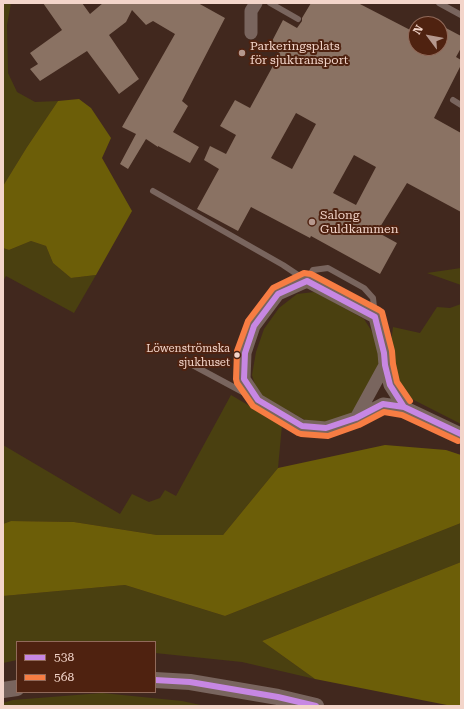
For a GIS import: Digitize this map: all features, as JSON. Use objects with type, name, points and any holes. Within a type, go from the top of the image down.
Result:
[{"type":"street","points":[[251,33],[252,11],[256,3]]},
{"type":"street","points":[[404,407],[390,385],[384,365],[382,347],[375,317],[307,281],[278,294],[254,326],[245,353],[244,379],[258,400],[302,426],[326,428],[356,418],[383,404],[404,407],[461,434]]},
{"type":"street","points":[[356,418],[384,365]]},
{"type":"street","points":[[156,680],[190,682],[278,697],[316,706]]},
{"type":"street","points":[[3,690],[16,688]]},
{"type":"lane","points":[[270,3],[298,19]]},
{"type":"lane","points":[[439,3],[461,15]]},
{"type":"lane","points":[[453,100],[461,105]]},
{"type":"lane","points":[[153,191],[283,265],[307,281],[313,270],[328,268],[364,288],[373,298],[375,317]]},
{"type":"lane","points":[[185,361],[258,400]]},
{"type":"shaded area","points":[[4,3],[11,3],[7,25],[8,73],[17,92],[35,102],[58,101],[3,186]]},
{"type":"shaded area","points":[[79,99],[91,108],[111,138],[102,158],[132,211],[96,275],[71,278],[53,263],[46,246],[31,241],[9,250],[3,248],[3,186],[58,101]]},
{"type":"shaded area","points":[[31,241],[46,246],[53,263],[71,278],[96,275],[74,313],[6,276],[3,281],[3,248],[9,250]]},
{"type":"shaded area","points":[[461,268],[461,285],[427,273]]},
{"type":"shaded area","points":[[314,292],[364,319],[376,338],[380,361],[372,381],[352,413],[329,422],[307,421],[262,396],[255,385],[252,375],[256,352],[264,329],[279,308],[297,294]]},
{"type":"shaded area","points":[[461,304],[461,424],[410,398],[395,378],[390,350],[393,327],[420,333],[437,307],[450,308]]},
{"type":"shaded area","points":[[231,395],[282,425],[278,468],[223,535],[157,535],[74,522],[11,521],[3,524],[3,445],[120,514],[132,494],[149,502],[160,498],[165,490],[176,496]]},
{"type":"shaded area","points":[[385,445],[446,450],[461,455],[461,523],[225,616],[125,585],[3,596],[3,524],[11,521],[74,522],[157,535],[223,535],[278,468]]},
{"type":"shaded area","points":[[461,523],[461,562],[262,641],[315,679],[242,662],[156,653],[156,641],[16,641],[16,660],[3,663],[3,596],[125,585],[225,616]]},
{"type":"shaded area","points":[[461,562],[461,706],[452,706],[315,679],[262,641]]},
{"type":"shaded area","points":[[102,693],[182,701],[205,706],[3,706],[3,703],[13,700]]},
{"type":"building","points":[[43,3],[82,3],[90,14],[103,3],[198,3],[225,18],[182,101],[188,106],[173,132],[199,147],[190,163],[158,147],[146,139],[128,169],[120,164],[136,134],[122,127],[175,34],[153,21],[146,25],[132,10],[126,22],[109,35],[139,79],[119,94],[87,51],[40,81],[30,69],[38,64],[30,53],[62,30]]},
{"type":"building","points":[[311,3],[358,3],[408,29],[408,56],[448,56],[448,29],[461,36],[461,48],[456,57],[461,60],[461,65],[434,118],[461,133],[461,212],[407,183],[377,232],[397,243],[380,274],[311,236],[310,238],[251,207],[238,231],[197,209],[219,169],[204,160],[210,146],[226,154],[236,135],[220,126],[235,100],[250,108],[280,53],[269,47],[283,20],[297,28],[302,21],[302,18]],"holes":[[[296,113],[316,124],[292,169],[271,158]],[[354,155],[376,167],[356,205],[333,193]]]},
{"type":"transit line","name":"568","points":[[410,401],[397,382],[392,351],[382,312],[311,274],[304,273],[273,288],[248,321],[237,351],[237,383],[253,406],[298,433],[328,436],[359,425],[384,412],[402,415],[458,441]]},
{"type":"transit line","name":"538","points":[[307,281],[375,317],[390,385],[404,407],[383,404],[356,418],[326,428],[302,426],[258,400],[244,379],[245,353],[254,326],[278,294],[307,281]]},
{"type":"transit line","name":"538","points":[[404,407],[461,434]]},
{"type":"transit line","name":"538","points":[[156,680],[190,682],[278,697],[316,706]]},
{"type":"place","name":"Parkeringsplats för sjuktransport","points":[[242,53]]},
{"type":"place","name":"Salong Guldkammen","points":[[312,222]]},
{"type":"place","name":"Löwenströmska sjukhuset","points":[[237,355]]}]
